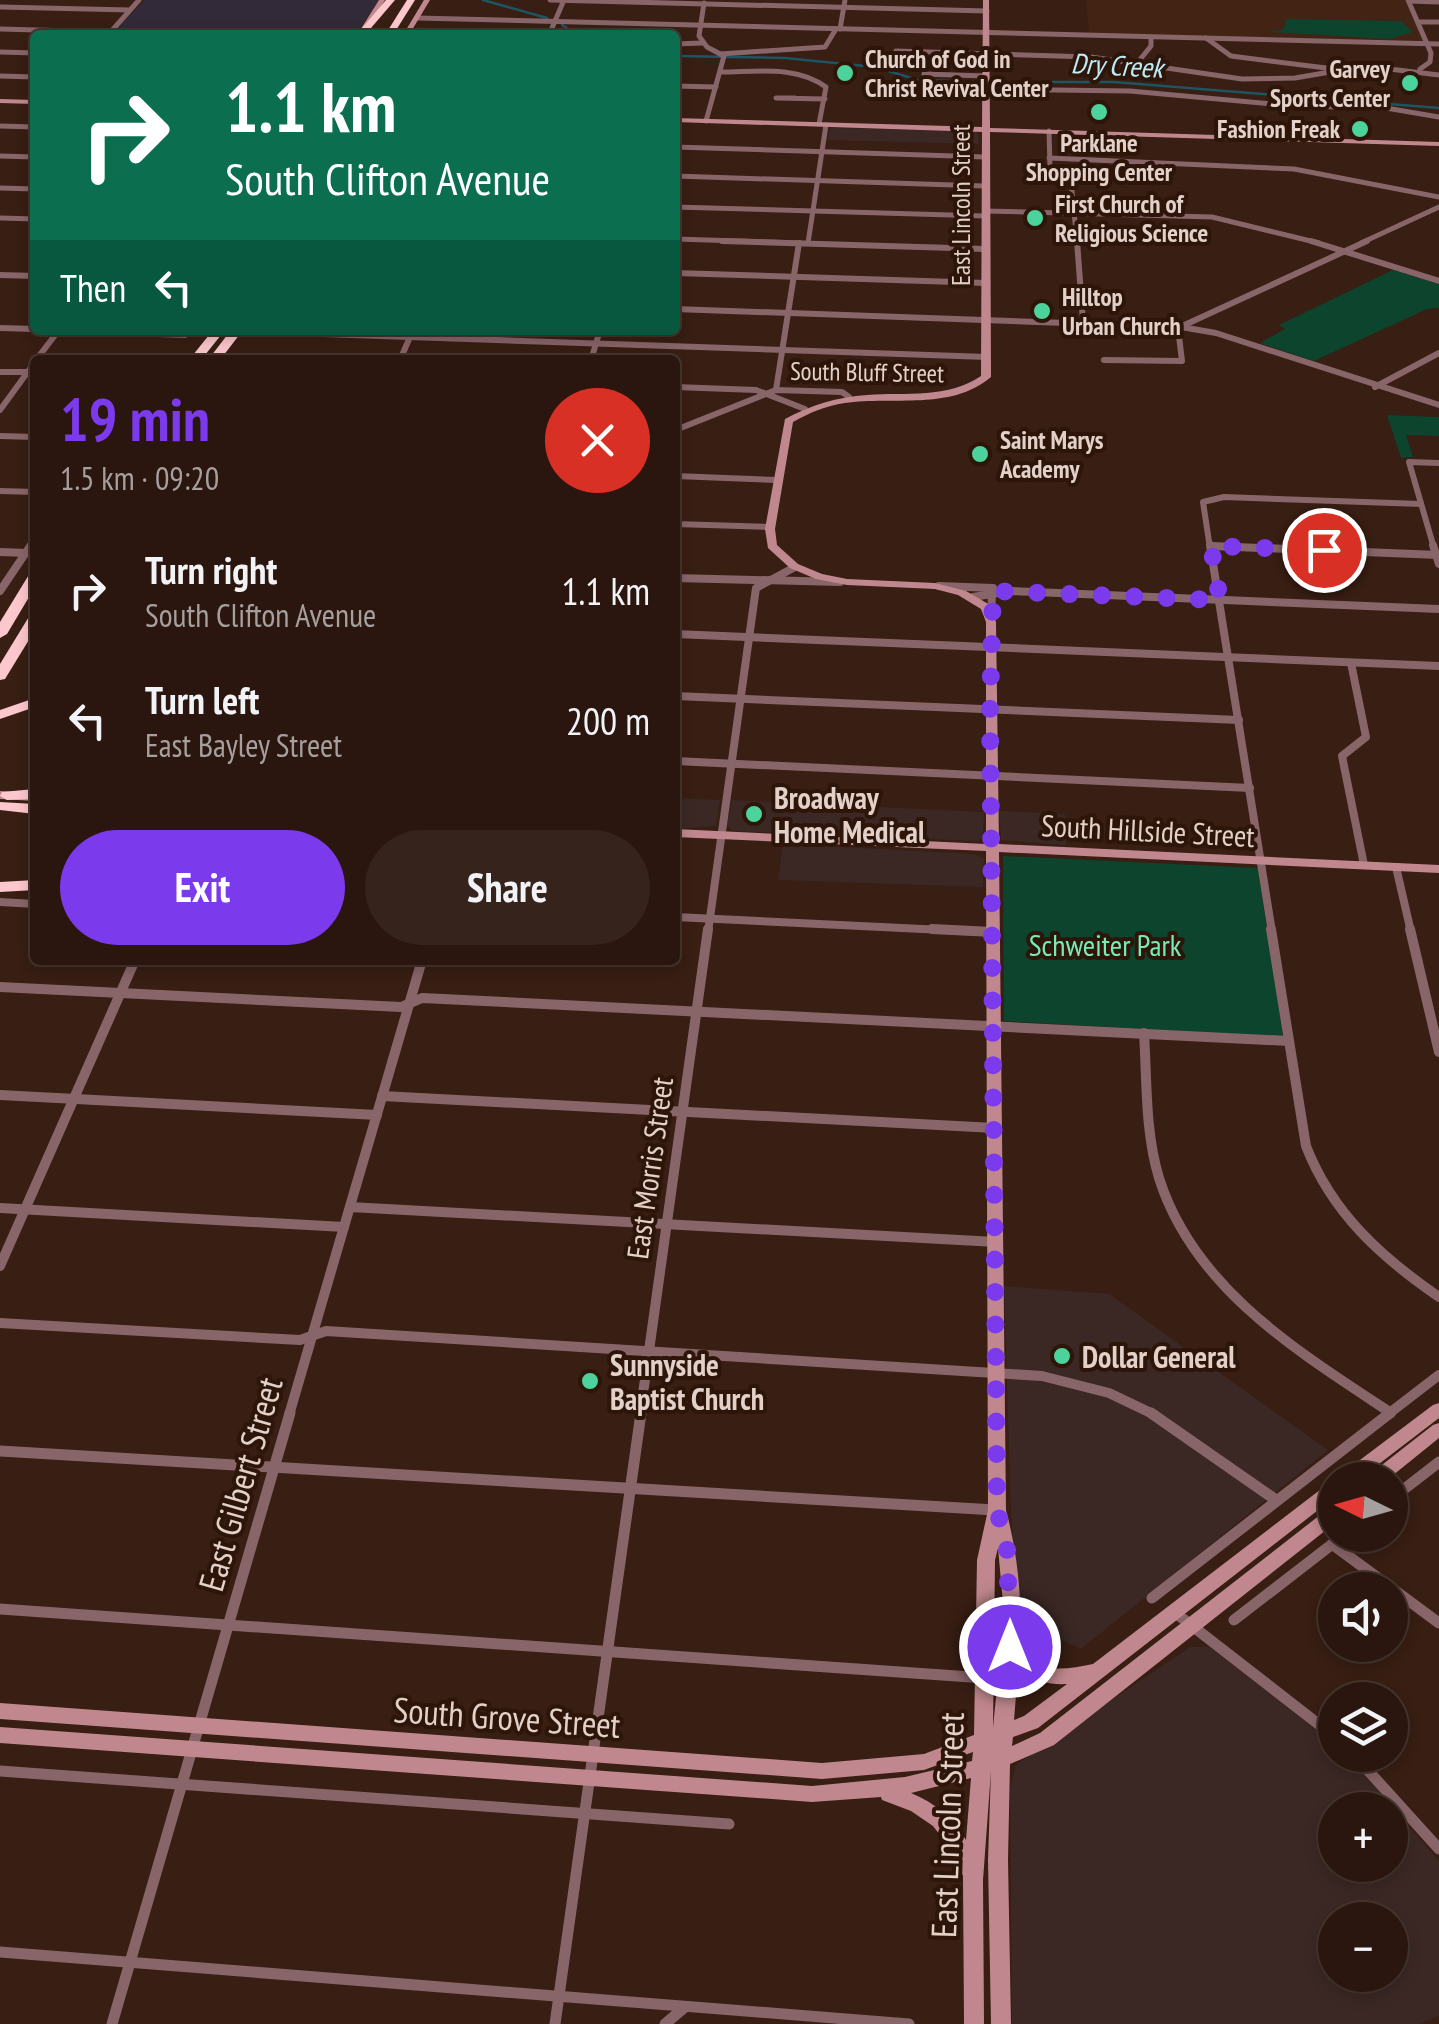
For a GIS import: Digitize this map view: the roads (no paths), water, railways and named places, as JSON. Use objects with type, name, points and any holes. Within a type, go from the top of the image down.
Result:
[{"type":"highway","points":[[364,30],[391,0]]},
{"type":"highway","points":[[379,30],[399,0]]},
{"type":"highway","points":[[392,30],[413,0]]},
{"type":"highway","points":[[404,30],[413,0]]},
{"type":"highway","points":[[199,355],[214,335]]},
{"type":"highway","points":[[218,355],[233,335]]},
{"type":"highway","points":[[0,618],[30,583]]},
{"type":"highway","points":[[0,634],[30,585]]},
{"type":"highway","points":[[0,676],[30,626]]},
{"type":"highway","points":[[0,715],[30,704]]},
{"type":"highway","points":[[2,800],[30,796]]},
{"type":"highway","points":[[2,800],[30,807]]},
{"type":"highway","points":[[0,887],[30,885]]},
{"type":"street","points":[[112,30],[138,0]]},
{"type":"street","points":[[363,30],[382,0]]},
{"type":"street","points":[[406,30],[428,0]]},
{"type":"street","points":[[550,0],[844,4],[987,11]]},
{"type":"street","points":[[551,30],[564,0]]},
{"type":"street","name":"East Lincoln Street","points":[[986,0],[987,357]]},
{"type":"street","points":[[1420,70],[1430,62],[1427,44],[1408,1],[1439,2]]},
{"type":"street","points":[[702,43],[697,25],[704,2]]},
{"type":"street","points":[[1,4],[130,10]]},
{"type":"street","points":[[680,44],[702,43],[723,58],[826,47],[838,29],[844,4]]},
{"type":"street","points":[[417,18],[1439,44]]},
{"type":"street","points":[[1418,22],[1439,22]]},
{"type":"street","points":[[0,29],[30,30]]},
{"type":"street","points":[[1138,62],[1152,46],[1151,37]]},
{"type":"street","points":[[1206,38],[1222,51],[1238,56],[1309,62],[1337,70]]},
{"type":"street","points":[[0,52],[30,53]]},
{"type":"street","points":[[896,52],[1138,62],[1242,79],[1296,78],[1365,66],[1439,75]]},
{"type":"street","points":[[706,121],[723,58]]},
{"type":"street","points":[[680,428],[773,392],[822,152],[824,84],[807,76],[720,72]]},
{"type":"street","points":[[924,74],[985,83],[1130,90],[1295,106],[1386,108],[1439,118]]},
{"type":"street","points":[[0,76],[30,77]]},
{"type":"street","points":[[680,86],[716,87]]},
{"type":"street","points":[[795,98],[825,99]]},
{"type":"street","points":[[0,101],[30,102]]},
{"type":"street","points":[[680,120],[1439,142]]},
{"type":"street","points":[[0,126],[30,127]]},
{"type":"street","points":[[1049,131],[1050,169],[1070,181],[1083,321]]},
{"type":"street","points":[[680,147],[985,157]]},
{"type":"street","points":[[0,156],[30,157]]},
{"type":"street","points":[[1048,158],[1283,167],[1378,182],[1439,198]]},
{"type":"street","points":[[680,176],[984,186]]},
{"type":"street","points":[[0,188],[30,189]]},
{"type":"street","points":[[0,201],[11,188]]},
{"type":"street","points":[[680,207],[1212,217],[1275,229],[1439,282]]},
{"type":"street","points":[[1181,327],[1439,207]]},
{"type":"street","points":[[0,218],[30,219]]},
{"type":"street","points":[[680,239],[986,249]]},
{"type":"street","points":[[680,273],[986,283]]},
{"type":"street","points":[[0,275],[30,276]]},
{"type":"street","points":[[680,309],[1181,327],[1216,334],[1439,405]]},
{"type":"street","points":[[1104,360],[1176,364],[1182,361],[1181,327]]},
{"type":"street","points":[[0,328],[30,330]]},
{"type":"street","points":[[430,335],[987,357]]},
{"type":"street","points":[[592,355],[599,335]]},
{"type":"street","points":[[1375,387],[1439,353]]},
{"type":"street","name":"South Bluff Street","points":[[680,387],[842,392],[849,397],[957,392],[986,377],[987,357]]},
{"type":"street","points":[[2,372],[30,372]]},
{"type":"street","points":[[0,410],[30,373]]},
{"type":"street","name":"South Bluff Street","points":[[773,392],[805,409]]},
{"type":"street","points":[[840,582],[795,567],[772,546],[770,527],[788,421],[805,409],[849,397]]},
{"type":"street","points":[[0,436],[30,437]]},
{"type":"street","points":[[1211,546],[1438,558],[1409,462],[1439,462]]},
{"type":"street","points":[[680,476],[777,480]]},
{"type":"street","points":[[0,491],[30,492]]},
{"type":"street","points":[[1421,504],[1224,497],[1203,502],[1306,1146],[1329,1194],[1380,1254],[1439,1298]]},
{"type":"street","points":[[680,524],[770,527]]},
{"type":"street","points":[[0,590],[30,548]]},
{"type":"street","points":[[0,552],[27,553]]},
{"type":"street","points":[[760,582],[795,567]]},
{"type":"street","points":[[680,578],[1439,609]]},
{"type":"street","name":"East Morris Street","points":[[556,2024],[740,699],[760,582]]},
{"type":"street","points":[[920,586],[973,597],[986,607],[991,622]]},
{"type":"street","points":[[973,597],[991,590]]},
{"type":"street","name":"East Lincoln Street","points":[[974,2024],[973,1880],[985,1678],[986,1560],[997,1510],[991,590]]},
{"type":"street","points":[[680,634],[1439,666]]},
{"type":"street","points":[[1350,663],[1366,738],[1342,756],[1364,866]]},
{"type":"street","points":[[680,696],[1239,720]]},
{"type":"street","points":[[680,762],[1250,788]]},
{"type":"street","name":"South Hillside Street","points":[[680,833],[1439,869]]},
{"type":"street","points":[[1396,867],[1439,1052]]},
{"type":"street","points":[[0,902],[30,904]]},
{"type":"street","points":[[680,917],[993,932]]},
{"type":"street","points":[[0,1266],[133,965]]},
{"type":"street","name":"East Gilbert Street","points":[[112,2024],[420,965]]},
{"type":"street","points":[[0,988],[401,1006],[422,998],[1289,1040]]},
{"type":"street","points":[[1144,1034],[1159,1177],[1181,1231],[1207,1268],[1248,1309],[1391,1413]]},
{"type":"street","points":[[0,1094],[377,1115]]},
{"type":"street","points":[[382,1096],[995,1128]]},
{"type":"street","points":[[350,1207],[996,1242]]},
{"type":"street","points":[[0,1208],[344,1227]]},
{"type":"street","points":[[0,1323],[300,1340],[326,1331],[997,1371],[1069,1380],[1130,1400],[1162,1416],[1276,1500]]},
{"type":"street","points":[[1152,1598],[1439,1376]]},
{"type":"street","points":[[1370,1462],[1439,1410]]},
{"type":"street","points":[[1398,1462],[1439,1428]]},
{"type":"street","points":[[0,1451],[997,1510]]},
{"type":"street","points":[[1408,1486],[1439,1462]]},
{"type":"street","name":"South Grove Street","points":[[0,1712],[592,1756],[862,1770],[924,1762],[1004,1735],[1050,1709],[1318,1501]]},
{"type":"street","name":"East Lincoln Street","points":[[997,1510],[1007,1547],[1010,1647],[1001,1761],[1002,2024]]},
{"type":"street","name":"South Grove Street","points":[[0,1735],[812,1794],[878,1792],[938,1782],[978,1769],[1061,1729],[1318,1527]]},
{"type":"street","points":[[1234,1620],[1322,1552]]},
{"type":"street","points":[[1343,1552],[1439,1623]]},
{"type":"street","points":[[0,1609],[985,1678]]},
{"type":"street","points":[[1174,1611],[1318,1724]]},
{"type":"street","points":[[1010,1647],[1022,1666],[1046,1678],[1100,1669]]},
{"type":"street","points":[[0,1772],[729,1824]]},
{"type":"street","points":[[1371,1772],[1439,1849]]},
{"type":"street","points":[[878,1792],[911,1800],[946,1823],[957,1837],[973,1880]]},
{"type":"street","points":[[0,1952],[908,2024]]},
{"type":"street","points":[[664,2024],[686,2008]]},
{"type":"waterway","name":"Dry Creek","points":[[483,0],[547,18]]},
{"type":"waterway","name":"Dry Creek","points":[[562,25],[570,30]]},
{"type":"waterway","points":[[417,29],[459,30]]},
{"type":"waterway","name":"Dry Creek","points":[[680,56],[785,58],[875,67],[918,80],[981,82]]},
{"type":"waterway","name":"Dry Creek","points":[[989,82],[1114,82],[1439,108]]},
{"type":"place","name":"Church of God in Christ Revival Center","points":[[845,73]]},
{"type":"place","name":"Garvey Sports Center","points":[[1410,83]]},
{"type":"place","name":"Parklane Shopping Center","points":[[1099,112]]},
{"type":"place","name":"Fashion Freak","points":[[1360,129]]},
{"type":"place","name":"First Church of Religious Science","points":[[1035,218]]},
{"type":"place","name":"Hilltop Urban Church","points":[[1042,311]]},
{"type":"place","name":"Saint Marys Academy","points":[[980,454]]},
{"type":"place","name":"Broadway Home Medical","points":[[754,814]]},
{"type":"place","name":"Dollar General","points":[[1062,1356]]},
{"type":"place","name":"Sunnyside Baptist Church","points":[[590,1381]]},
{"type":"park label","name":"Schweiter Park","points":[[1105,944]]}]
